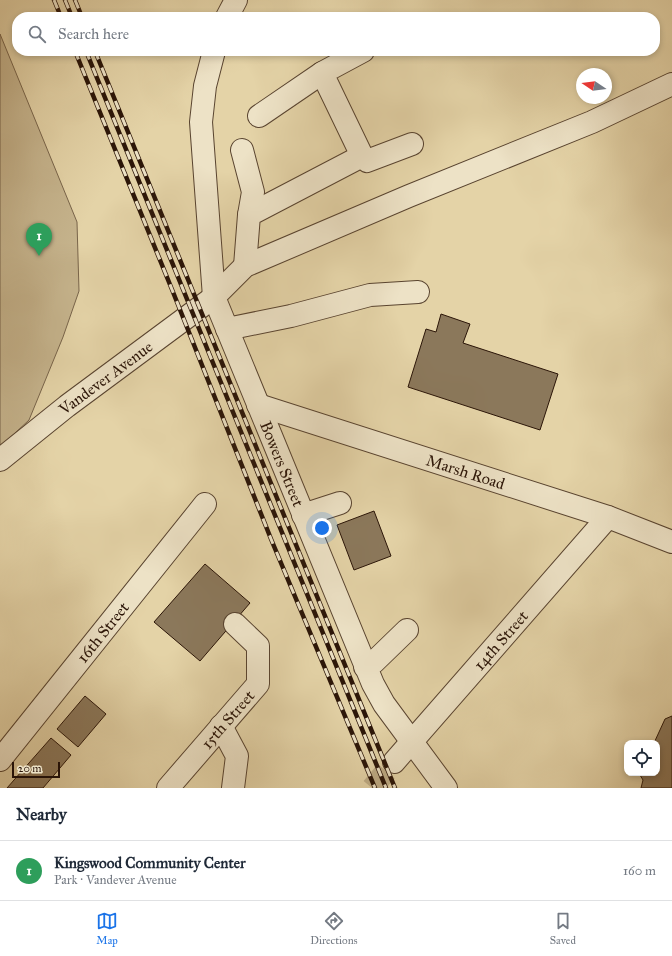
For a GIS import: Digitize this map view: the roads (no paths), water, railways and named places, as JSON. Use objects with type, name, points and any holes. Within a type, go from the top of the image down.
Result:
[{"type":"street","points":[[230,12],[236,0]]},
{"type":"street","name":"Bowers Street","points":[[213,56],[205,86],[201,122],[214,297],[365,667],[384,704],[446,788]]},
{"type":"street","points":[[259,116],[322,73],[354,56]]},
{"type":"street","points":[[322,73],[362,156],[368,161],[412,144]]},
{"type":"street","points":[[242,150],[253,192],[249,215],[245,266],[409,196],[592,122],[672,84]]},
{"type":"street","points":[[249,215],[362,156]]},
{"type":"street","name":"Vandever Avenue","points":[[0,460],[67,406],[214,297],[245,266]]},
{"type":"street","points":[[227,329],[299,315],[370,295],[418,292]]},
{"type":"street","name":"Marsh Road","points":[[258,405],[608,517],[672,542]]},
{"type":"street","points":[[303,515],[340,503]]},
{"type":"street","name":"16th Street","points":[[0,760],[205,504]]},
{"type":"street","name":"14th Street","points":[[394,762],[608,517]]},
{"type":"street","name":"15th Street","points":[[168,788],[258,684],[258,646],[235,624]]},
{"type":"street","points":[[365,667],[374,662],[407,630]]},
{"type":"street","points":[[221,726],[237,756],[233,788]]},
{"type":"tunnel","points":[[372,788],[394,762]]},
{"type":"railway","points":[[54,0],[59,12]]},
{"type":"railway","points":[[65,0],[70,12]]},
{"type":"railway","points":[[75,0],[80,12]]},
{"type":"railway","points":[[77,56],[271,539],[375,788]]},
{"type":"railway","points":[[88,56],[386,788]]},
{"type":"railway","points":[[97,56],[395,788]]},
{"type":"place","name":"Kingswood Community Center","points":[[39,256]]}]
